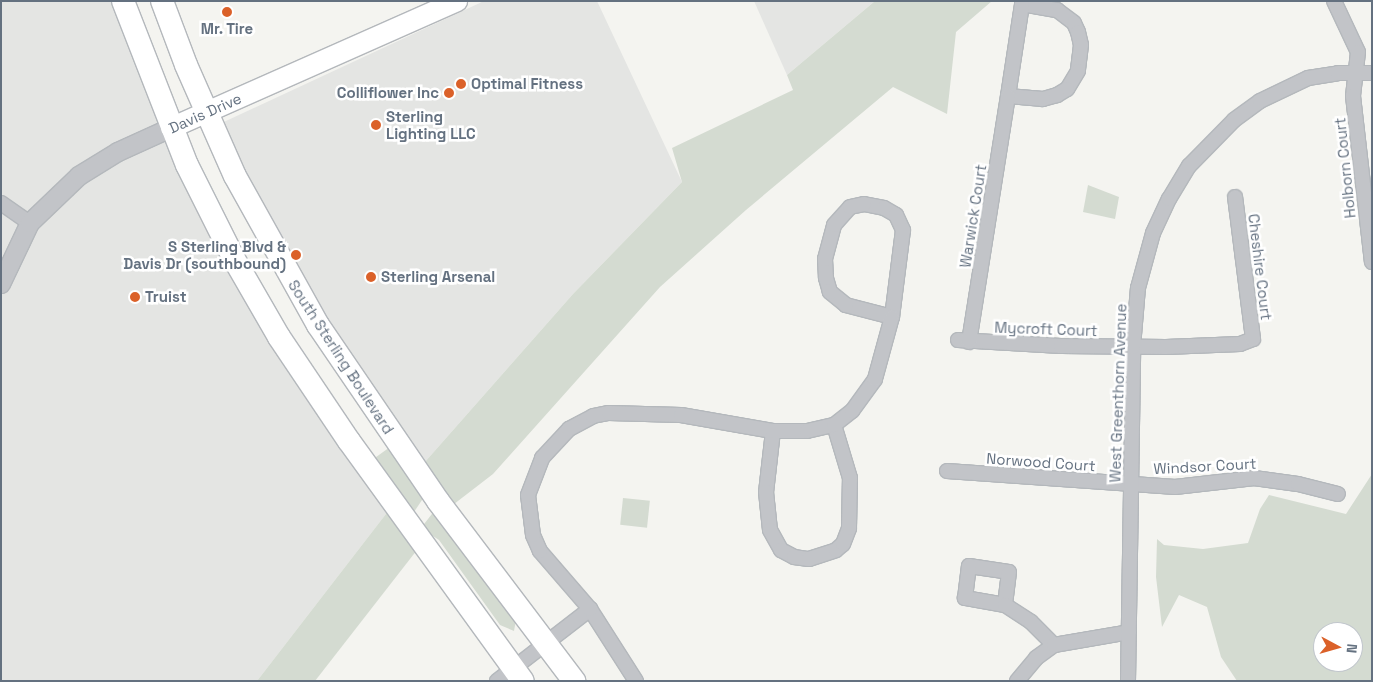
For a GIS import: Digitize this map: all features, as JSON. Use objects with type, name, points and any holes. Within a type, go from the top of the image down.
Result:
[{"type":"main road","points":[[123,1],[171,128],[234,259],[279,337],[512,677]]},
{"type":"main road","name":"South Sterling Boulevard","points":[[162,1],[235,176],[284,270],[335,355],[438,501],[574,681]]},
{"type":"main road","name":"Davis Drive","points":[[171,128],[457,1]]},
{"type":"street","name":"Holborn Court","points":[[1334,1],[1358,52],[1353,96],[1372,262]]},
{"type":"street","name":"Warwick Court","points":[[963,341],[1008,96],[1022,4],[1052,8],[1066,14],[1074,23],[1081,40],[1080,56],[1074,79],[1067,89],[1050,97],[1008,96]]},
{"type":"street","name":"West Greenthorn Avenue","points":[[1128,681],[1133,347],[1138,288],[1144,260],[1169,199],[1189,166],[1212,140],[1260,101],[1308,78],[1356,72],[1372,73]]},
{"type":"street","name":"Davis Drive","points":[[1,284],[30,223],[90,167],[171,128]]},
{"type":"street","name":"Cheshire Court","points":[[1133,347],[1240,344],[1253,339],[1235,197]]},
{"type":"street","points":[[1,203],[30,223]]},
{"type":"street","points":[[636,681],[590,609],[540,551],[529,522],[528,495],[535,470],[563,435],[580,422],[609,413],[681,415],[773,431],[807,431],[834,426],[852,411],[875,379],[892,317],[902,237],[900,220],[884,208],[856,205],[840,215],[829,240],[825,269],[828,287],[836,298],[846,305],[892,317]]},
{"type":"street","name":"Mycroft Court","points":[[963,341],[1133,347]]},
{"type":"street","points":[[773,431],[766,492],[770,530],[781,550],[794,557],[809,559],[836,550],[847,538],[849,528],[850,478],[834,426]]},
{"type":"street","name":"Norwood Court","points":[[947,471],[1132,485]]},
{"type":"street","name":"Windsor Court","points":[[1132,485],[1175,487],[1254,478],[1298,484],[1338,494]]},
{"type":"street","points":[[1005,604],[1031,622],[1054,645]]},
{"type":"street","points":[[512,677],[545,642],[590,609]]},
{"type":"street","points":[[1017,681],[1036,658],[1054,645],[1129,632]]},
{"type":"shaded area","points":[[1,1],[123,1],[171,128],[389,510],[257,681],[1,681]]},
{"type":"shaded area","points":[[484,1],[597,1],[682,182],[573,294],[417,471],[213,127]]},
{"type":"shaded area","points":[[754,1],[875,1],[787,75]]},
{"type":"shaded area","points":[[875,1],[992,1],[956,32],[947,114],[893,87],[746,210],[660,287],[493,474],[445,511],[417,471],[573,294],[682,182],[672,148],[793,90],[787,75]]},
{"type":"shaded area","points":[[1088,185],[1119,197],[1115,219],[1083,212]]},
{"type":"shaded area","points":[[390,447],[426,494],[412,515],[372,460]]},
{"type":"shaded area","points":[[1372,474],[1372,681],[1237,681],[1221,657],[1207,607],[1179,595],[1162,627],[1156,577],[1157,539],[1164,545],[1203,549],[1248,543],[1260,509],[1269,495],[1346,514]]},
{"type":"shaded area","points":[[623,498],[650,501],[647,528],[620,525]]},
{"type":"shaded area","points":[[389,510],[417,550],[315,681],[257,681]]},
{"type":"shaded area","points":[[435,510],[516,620],[514,631],[500,625],[439,540],[421,528]]},
{"type":"place","name":"Mr. Tire","points":[[227,12]]},
{"type":"place","name":"Optimal Fitness","points":[[461,84]]},
{"type":"place","name":"Colliflower Inc","points":[[449,93]]},
{"type":"place","name":"Sterling Lighting LLC","points":[[376,125]]},
{"type":"place","name":"S Sterling Blvd & Davis Dr (southbound)","points":[[296,255]]},
{"type":"place","name":"Sterling Arsenal","points":[[371,277]]},
{"type":"place","name":"Truist","points":[[135,297]]}]
